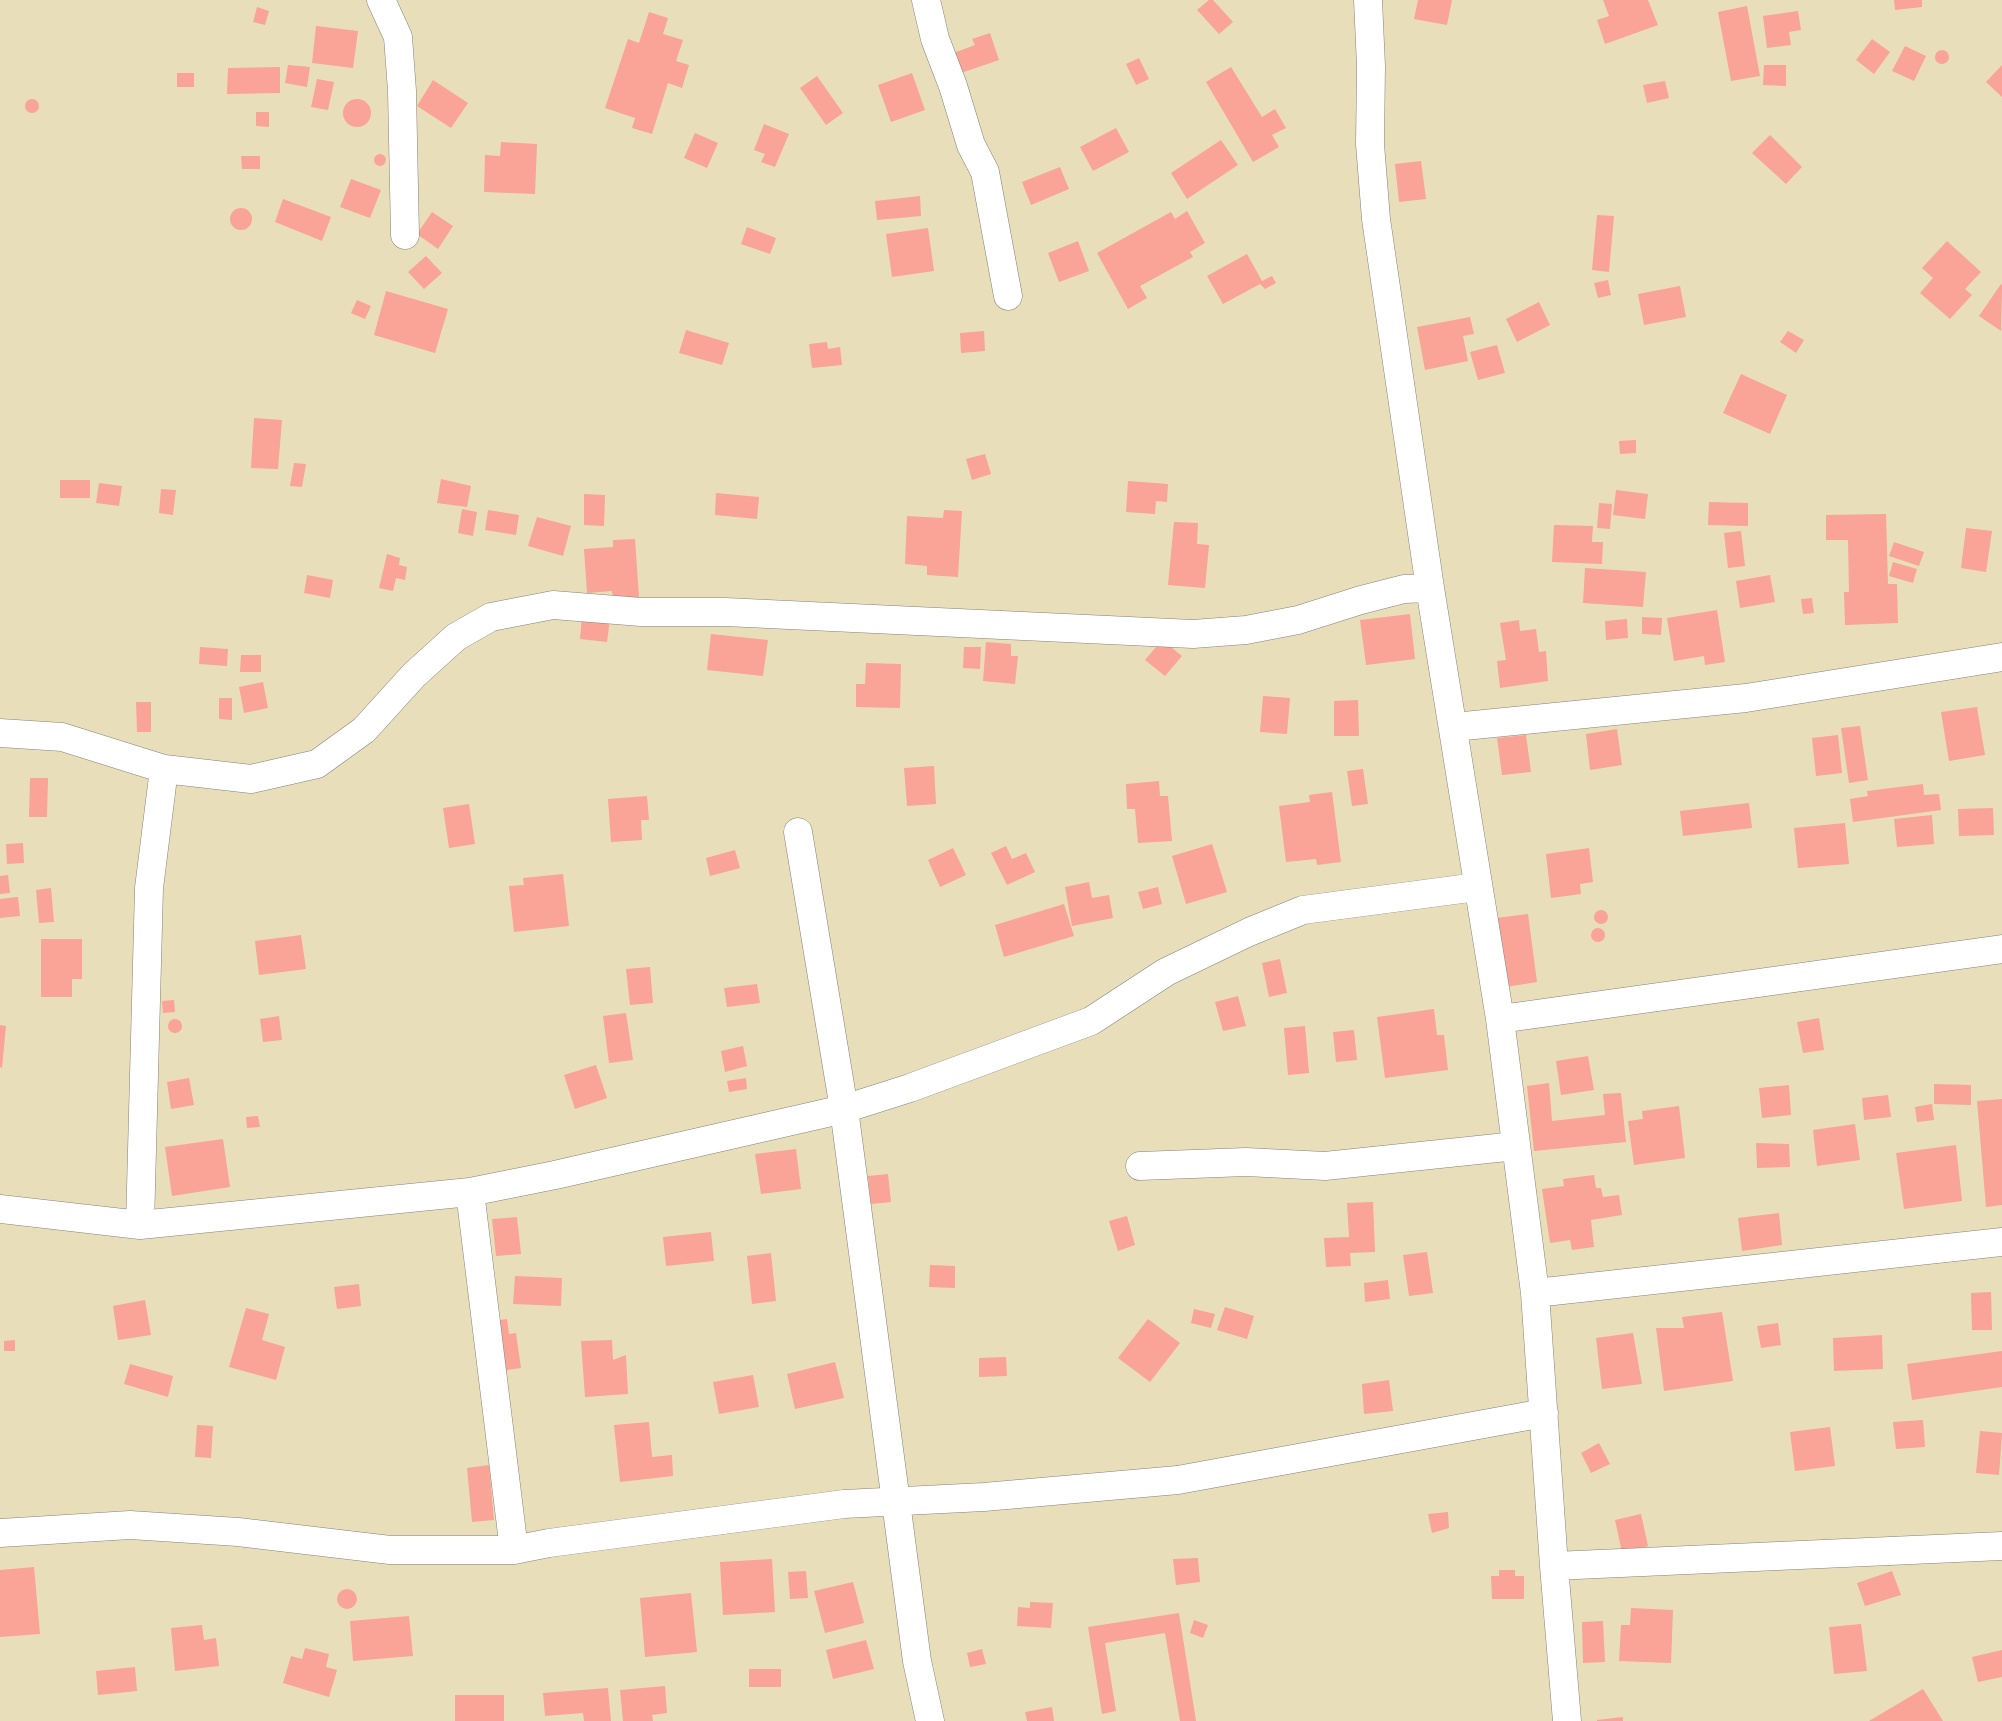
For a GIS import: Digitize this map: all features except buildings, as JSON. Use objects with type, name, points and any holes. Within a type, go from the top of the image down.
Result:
[{"type":"street","points":[[381,0],[398,37],[402,91],[405,235]]},
{"type":"street","points":[[926,0],[935,39],[953,86],[971,145],[985,172],[1008,296]]},
{"type":"street","points":[[1368,0],[1371,66],[1370,144],[1376,220],[1430,588],[1454,727],[1477,887],[1500,1019],[1535,1293],[1554,1566],[1568,1721]]},
{"type":"street","points":[[0,733],[62,737],[164,770],[252,779],[317,764],[364,730],[414,675],[456,637],[491,617],[553,605],[641,612],[725,612],[1194,634],[1246,630],[1298,620],[1386,593],[1404,589],[1430,588]]},
{"type":"street","points":[[1454,727],[1746,698],[2002,657]]},
{"type":"street","points":[[140,1225],[149,888],[164,770]]},
{"type":"street","points":[[798,832],[844,1109],[917,1661],[930,1721]]},
{"type":"street","points":[[0,1209],[140,1225],[470,1192],[565,1173],[844,1109],[910,1088],[1091,1021],[1166,972],[1248,932],[1303,910],[1477,887]]},
{"type":"street","points":[[1500,1019],[2002,949]]},
{"type":"street","points":[[1140,1166],[1246,1162],[1325,1166],[1516,1146]]},
{"type":"street","points":[[470,1192],[514,1550]]},
{"type":"street","points":[[1535,1293],[2002,1242]]},
{"type":"street","points":[[0,1532],[130,1525],[238,1532],[390,1550],[514,1550],[549,1543],[844,1504],[984,1497],[1178,1480],[1544,1413]]},
{"type":"street","points":[[1554,1566],[2002,1546]]}]
